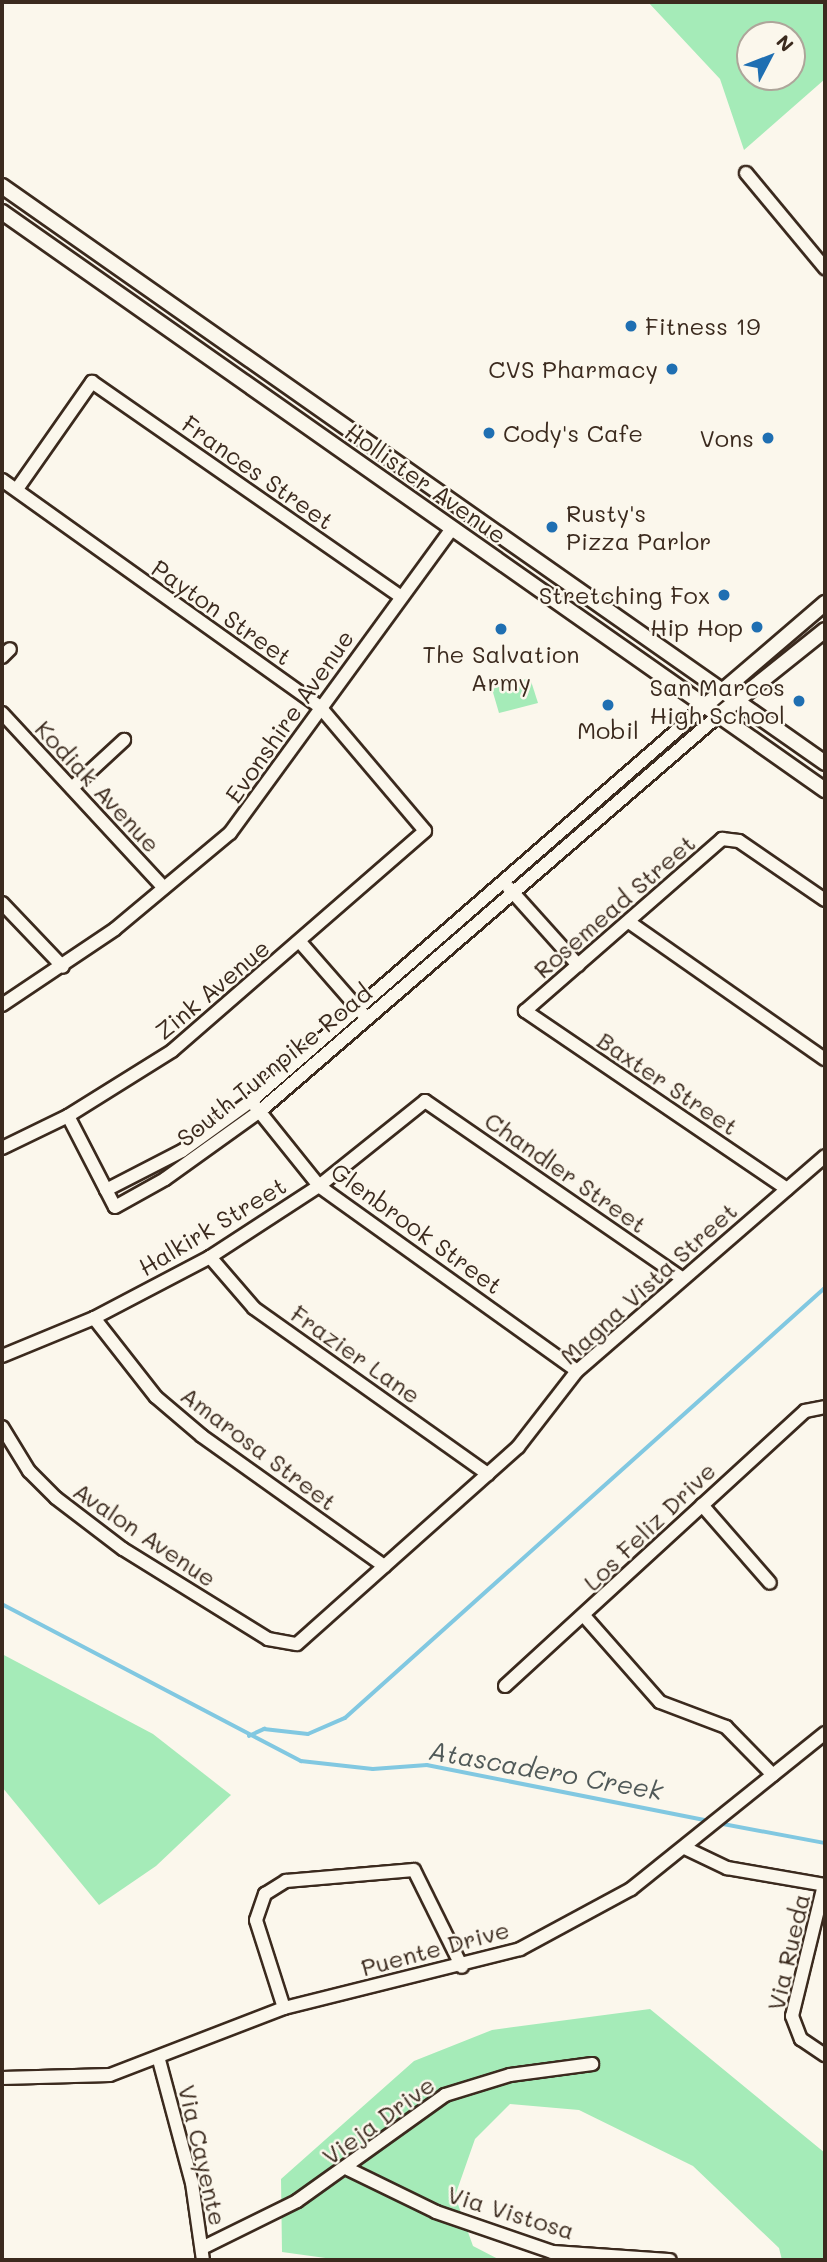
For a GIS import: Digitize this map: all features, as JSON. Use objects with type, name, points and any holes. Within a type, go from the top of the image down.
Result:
[{"type":"main road","name":"Hollister Avenue","points":[[2,186],[825,763]]},
{"type":"main road","name":"Hollister Avenue","points":[[2,212],[825,790]]},
{"type":"main road","name":"South Turnpike Road","points":[[705,705],[825,603]]},
{"type":"main road","name":"South Turnpike Road","points":[[719,715],[825,630]]},
{"type":"street","points":[[746,173],[825,268]]},
{"type":"street","name":"Frances Street","points":[[17,489],[92,382],[401,597]]},
{"type":"street","name":"Payton Street","points":[[2,480],[320,707],[425,831]]},
{"type":"street","name":"Evonshire Avenue","points":[[2,1005],[63,967],[164,888],[259,800],[320,707],[452,529]]},
{"type":"street","name":"South Turnpike Road","points":[[705,705],[509,888],[368,1019],[255,1106],[115,1207],[106,1190],[182,1151],[255,1106],[358,1009],[509,888],[719,715]]},
{"type":"street","name":"Kodiak Avenue","points":[[2,713],[164,888]]},
{"type":"street","points":[[72,788],[124,740]]},
{"type":"street","name":"Zink Avenue","points":[[2,1148],[68,1116],[172,1051],[425,831]]},
{"type":"street","name":"Rosemead Street","points":[[525,1011],[722,839],[732,839],[825,900]]},
{"type":"street","points":[[509,888],[578,965]]},
{"type":"street","points":[[2,903],[63,967]]},
{"type":"street","points":[[629,922],[825,1059]]},
{"type":"street","points":[[300,942],[368,1019]]},
{"type":"street","name":"Baxter Street","points":[[525,1011],[787,1189]]},
{"type":"street","name":"Halkirk Street","points":[[2,1356],[94,1318],[210,1257],[319,1186],[425,1101]]},
{"type":"street","name":"Chandler Street","points":[[425,1101],[682,1278]]},
{"type":"street","name":"Glenbrook Street","points":[[255,1106],[319,1186],[577,1371]]},
{"type":"street","points":[[68,1116],[106,1190]]},
{"type":"street","name":"Magna Vista Street","points":[[289,1646],[384,1566],[517,1447],[577,1371],[825,1156]]},
{"type":"street","name":"Frazier Lane","points":[[210,1257],[254,1308],[488,1474]]},
{"type":"street","name":"Amarosa Street","points":[[94,1318],[156,1397],[202,1436],[384,1566]]},
{"type":"street","points":[[824,1392],[825,1407]]},
{"type":"street","name":"Los Feliz Drive","points":[[505,1686],[585,1617],[804,1410],[825,1407]]},
{"type":"street","name":"Avalon Avenue","points":[[2,1427],[29,1471],[86,1522],[268,1640],[289,1646]]},
{"type":"street","points":[[702,1505],[770,1583]]},
{"type":"street","points":[[585,1617],[660,1702],[726,1727],[773,1775]]},
{"type":"street","name":"Puente Drive","points":[[2,2078],[74,2080],[159,2060],[284,2008],[462,1967],[520,1949],[598,1910],[685,1848],[825,1734]]},
{"type":"street","points":[[685,1848],[727,1868],[825,1885]]},
{"type":"street","points":[[284,2008],[256,1920],[265,1894],[286,1881],[414,1870],[462,1967]]},
{"type":"street","name":"Via Rueda","points":[[825,1885],[792,2016],[801,2039],[825,2055]]},
{"type":"street","name":"Via Cayente","points":[[159,2060],[202,2254]]},
{"type":"street","name":"Vieja Drive","points":[[202,2254],[348,2169],[428,2107],[473,2083],[592,2064]]},
{"type":"street","name":"Via Vistosa","points":[[348,2169],[436,2212],[552,2252],[670,2260]]},
{"type":"green space","points":[[648,2],[825,2],[825,79],[744,150],[720,79]]},
{"type":"green space","points":[[530,678],[538,703],[499,713],[492,689]]},
{"type":"green space","points":[[2,1654],[153,1734],[231,1795],[156,1866],[99,1905],[2,1787]]},
{"type":"green space","points":[[650,2009],[825,2153],[825,2260],[782,2260],[779,2248],[693,2166],[579,2110],[510,2104],[475,2139],[455,2196],[473,2246],[500,2260],[340,2260],[282,2252],[281,2179],[414,2061],[492,2030]]},
{"type":"waterway","points":[[249,1736],[264,1729],[308,1734],[345,1718],[825,1288]]},
{"type":"waterway","name":"Atascadero Creek","points":[[2,1604],[301,1761],[373,1769],[427,1765],[711,1821]]},
{"type":"waterway","name":"Atascadero Creek","points":[[718,1823],[825,1843]]},
{"type":"place","name":"Fitness 19","points":[[631,326]]},
{"type":"place","name":"CVS Pharmacy","points":[[672,369]]},
{"type":"place","name":"Cody's Cafe","points":[[489,433]]},
{"type":"place","name":"Vons","points":[[768,438]]},
{"type":"place","name":"Rusty's Pizza Parlor","points":[[552,527]]},
{"type":"place","name":"Stretching Fox","points":[[724,595]]},
{"type":"place","name":"Hip Hop","points":[[757,627]]},
{"type":"place","name":"The Salvation Army","points":[[501,629]]},
{"type":"place","name":"San Marcos High School","points":[[799,701]]},
{"type":"place","name":"Mobil","points":[[608,705]]}]
